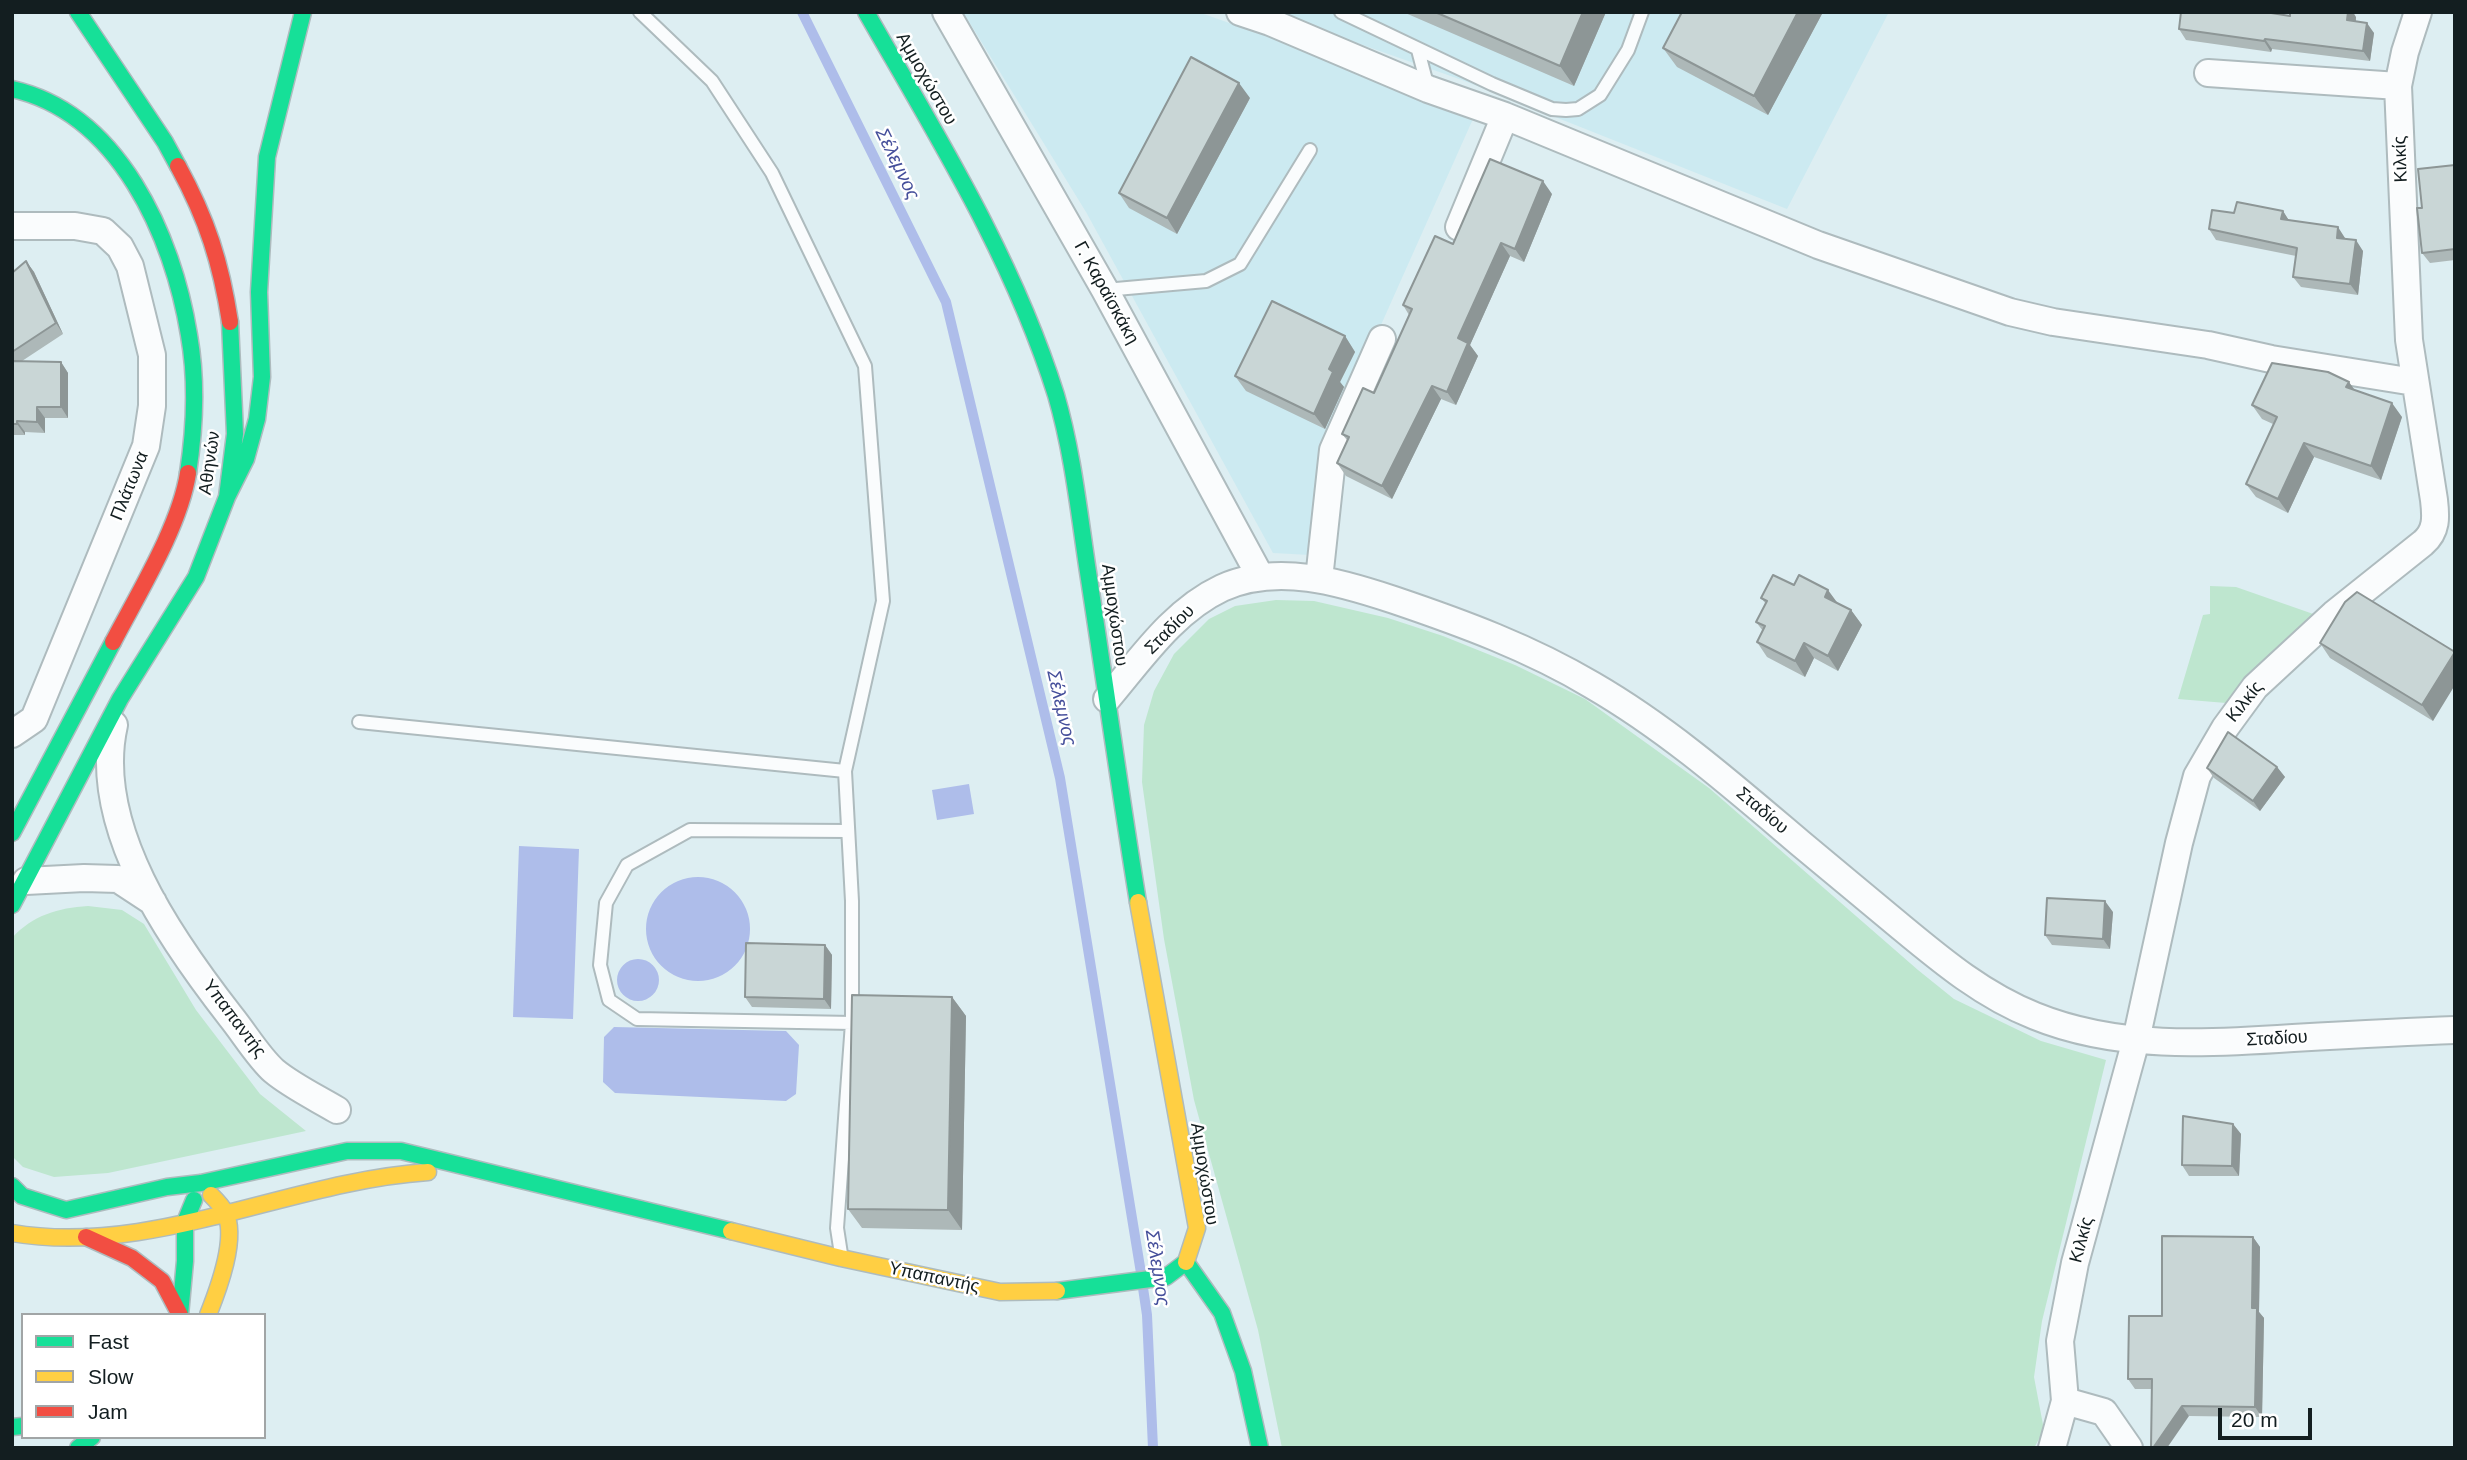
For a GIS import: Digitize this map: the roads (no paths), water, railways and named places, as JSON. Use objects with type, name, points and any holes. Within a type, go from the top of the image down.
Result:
[{"type":"main road","name":"Αθηνών","points":[[12,905],[120,699],[197,577],[227,497],[235,434],[232,335],[224,283],[212,238],[193,194],[165,142],[78,12]]},
{"type":"main road","points":[[227,497],[246,459],[257,418],[262,377],[260,292],[267,157],[303,12]]},
{"type":"main road","name":"Αμμοχώστου","points":[[866,12],[976,208],[1020,298],[1056,396],[1070,456],[1155,1012],[1197,1228],[1186,1262]]},
{"type":"main road","points":[[12,89],[24,90],[63,108],[100,137],[125,168],[149,208],[182,295],[191,341],[194,386],[193,434],[185,491],[158,558],[12,834]]},
{"type":"main road","points":[[12,1186],[22,1196],[66,1210],[347,1151],[401,1151],[485,1170]]},
{"type":"main road","points":[[12,1233],[38,1238],[86,1237],[226,1214],[320,1188],[395,1173],[485,1170]]},
{"type":"main road","name":"Υπαπαντής","points":[[485,1170],[841,1258],[1000,1292],[1067,1291],[1166,1277],[1186,1262]]},
{"type":"main road","points":[[201,1183],[226,1214],[228,1249],[218,1293],[209,1313]]},
{"type":"main road","points":[[180,1313],[185,1261],[184,1222],[201,1183]]},
{"type":"main road","points":[[86,1237],[132,1258],[162,1281],[179,1313]]},
{"type":"main road","points":[[1186,1262],[1222,1313],[1243,1371],[1260,1448]]},
{"type":"street","name":"Γ. Καραϊσκάκη","points":[[946,12],[1105,290],[1260,576]]},
{"type":"street","points":[[1240,12],[1818,244],[2020,315],[2414,382]]},
{"type":"street","name":"Κιλκίς","points":[[2052,1448],[2065,1401],[2060,1341],[2075,1263],[2136,1040],[2179,843],[2197,776],[2238,706],[2273,668],[2433,532],[2436,518],[2434,499],[2414,382],[2408,316],[2398,86],[2405,52],[2418,12]]},
{"type":"street","points":[[2208,73],[2398,86]]},
{"type":"street","points":[[1459,227],[1505,117]]},
{"type":"street","name":"Πλάτωνα","points":[[12,226],[75,226],[103,231],[120,247],[130,267],[152,355],[152,407],[146,446],[34,719],[12,734]]},
{"type":"street","points":[[1319,579],[1333,450],[1382,339]]},
{"type":"street","name":"Σταδίου","points":[[1107,699],[1161,635],[1190,608],[1224,587],[1260,576],[1319,579],[1376,594],[1447,618],[1520,647],[1590,683],[1632,709],[1710,767],[1965,978],[2020,1009],[2064,1027],[2105,1036],[2174,1042],[2252,1041],[2455,1030]]},
{"type":"street","name":"Υπαπαντής","points":[[120,699],[111,748],[113,801],[122,838],[154,903],[214,995],[273,1070],[337,1110]]},
{"type":"street","points":[[26,881],[118,879],[154,903]]},
{"type":"street","points":[[2065,1401],[2104,1412],[2129,1448]]},
{"type":"lane","points":[[640,12],[712,82],[772,173],[865,366],[883,601],[845,771],[852,901],[852,1023],[837,1228],[841,1258]]},
{"type":"lane","points":[[1341,12],[1418,50],[1552,109],[1578,109],[1600,94],[1628,50],[1642,12]]},
{"type":"lane","points":[[1418,50],[1428,89]]},
{"type":"lane","points":[[1105,290],[1206,281],[1240,264],[1310,150]]},
{"type":"lane","points":[[359,722],[845,771]]},
{"type":"lane","points":[[848,831],[690,830],[627,865],[606,903],[600,965],[609,1000],[638,1019],[852,1023]]},
{"type":"water","points":[[969,784],[974,814],[937,820],[932,790]]},
{"type":"water","points":[[519,846],[579,849],[573,1019],[513,1017]]},
{"type":"water","points":[[698,877],[718,881],[735,892],[746,909],[750,929],[746,949],[735,966],[718,977],[698,981],[678,977],[661,966],[650,949],[646,929],[650,909],[661,892],[678,881]]},
{"type":"water","points":[[638,959],[652,966],[659,980],[652,994],[638,1001],[624,994],[617,980],[624,966]]},
{"type":"water","points":[[614,1027],[786,1031],[799,1045],[796,1094],[786,1101],[615,1093],[603,1082],[604,1037]]},
{"type":"waterway","name":"Σέλεμνος","points":[[802,12],[946,302],[1060,778],[1141,1273]]},
{"type":"waterway","name":"Σέλεμνος","points":[[1143,1288],[1147,1315],[1153,1448]]}]
